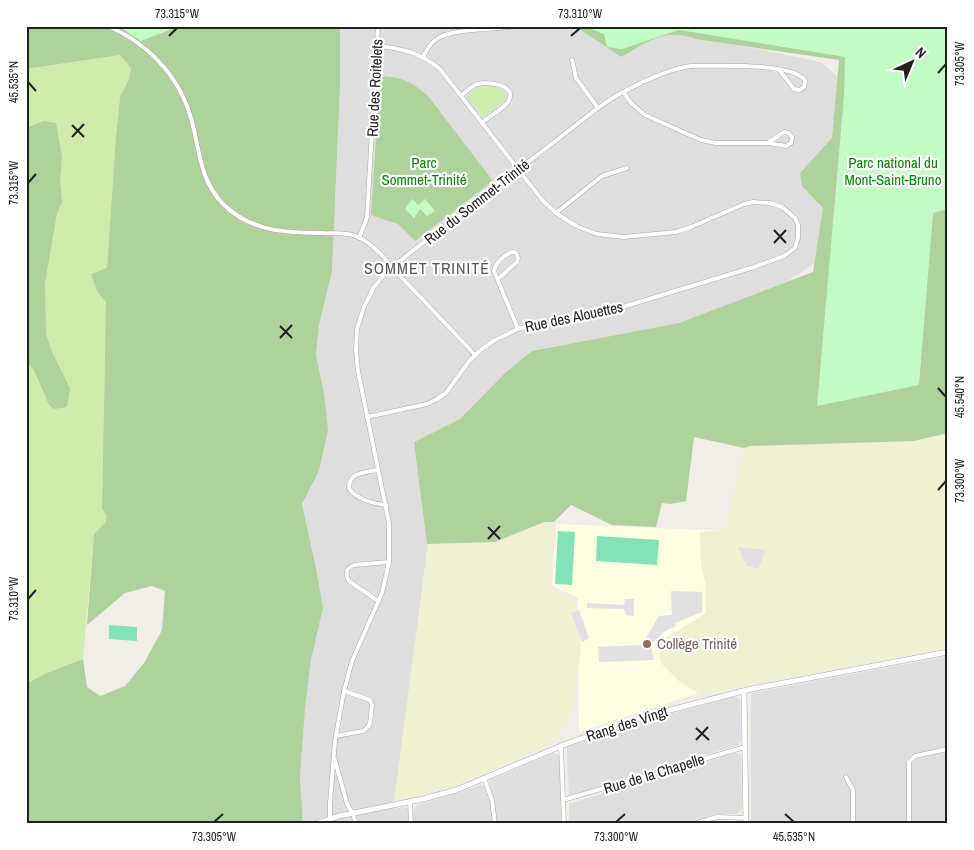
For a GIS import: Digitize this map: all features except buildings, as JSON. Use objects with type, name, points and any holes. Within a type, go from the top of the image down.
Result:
[{"type":"street","points":[[108,26],[131,38],[147,50],[164,66],[175,81],[190,115],[200,164],[205,178],[212,190],[229,209],[246,221],[268,229],[344,234],[360,238],[377,250],[475,355]]},
{"type":"street","name":"Rue des Roitelets","points":[[360,238],[367,216],[378,26]]},
{"type":"street","points":[[423,57],[432,44],[443,36],[471,30],[510,27]]},
{"type":"street","points":[[377,46],[403,49],[423,57],[443,71],[543,201],[556,214],[602,176],[627,168]]},
{"type":"street","points":[[572,60],[576,78],[598,108]]},
{"type":"street","name":"Rue du Sommet-Trinité","points":[[330,818],[334,753],[344,690],[354,656],[385,584],[389,562],[390,534],[386,505],[357,364],[357,329],[371,292],[392,267],[598,108],[624,92],[678,69],[688,67],[765,67],[793,73],[802,77],[806,82],[804,87],[800,90],[794,89],[780,71]]},
{"type":"street","points":[[462,95],[481,83],[501,84],[508,90],[510,96],[508,102],[483,122]]},
{"type":"street","points":[[624,92],[632,104],[645,115],[701,140],[716,143],[768,142],[786,146],[791,143],[792,137],[789,133],[784,132],[768,142]]},
{"type":"street","name":"Rue des Alouettes","points":[[367,417],[437,400],[452,385],[475,355],[495,340],[518,329],[543,323],[593,316],[754,267],[782,257],[794,250],[798,242],[798,227],[795,218],[782,207],[766,202],[744,204],[676,232],[624,237],[590,232],[556,214]]},
{"type":"street","points":[[498,279],[518,262],[516,254],[509,253],[496,265],[494,271],[518,329]]},
{"type":"street","points":[[378,470],[354,476],[350,481],[349,488],[354,495],[386,505]]},
{"type":"street","points":[[378,601],[349,581],[347,571],[354,564],[389,562]]},
{"type":"street","name":"Rang des Vingt","points":[[315,824],[330,818],[410,802],[456,790],[561,746],[627,722],[744,691],[948,652]]},
{"type":"street","points":[[336,736],[364,730],[370,723],[372,705],[370,700],[344,690]]},
{"type":"street","points":[[694,824],[717,817],[746,821],[744,691]]},
{"type":"street","points":[[561,746],[564,824]]},
{"type":"street","name":"Rue de la Chapelle","points":[[564,800],[745,747]]},
{"type":"street","points":[[909,824],[909,762],[915,756],[948,749]]},
{"type":"street","name":"Rue du Sommet-Trinité","points":[[334,753],[344,798],[356,824]]},
{"type":"street","points":[[846,777],[853,790],[853,824]]},
{"type":"street","points":[[484,778],[492,800],[495,824]]},
{"type":"street","points":[[410,802],[411,824]]},
{"type":"shaded area","points":[[340,26],[575,26],[621,57],[656,36],[684,34],[821,62],[841,80],[830,210],[815,263],[779,287],[679,323],[532,351],[505,373],[460,419],[414,442],[428,544],[394,809],[404,807],[408,808],[409,812],[413,811],[417,805],[480,785],[484,786],[486,790],[491,788],[489,782],[492,779],[554,753],[559,755],[560,759],[561,824],[303,824],[300,778],[311,659],[315,563],[302,504],[319,471],[324,393],[316,355],[319,325],[332,271],[340,87]]},
{"type":"shaded area","name":"Collège Trinité","points":[[556,524],[733,531],[708,690],[579,732],[578,598],[552,585]]},
{"type":"shaded area","points":[[738,547],[766,550],[758,569],[747,566]]},
{"type":"shaded area","points":[[671,591],[702,592],[702,612],[675,623],[676,626],[665,631],[651,645],[654,660],[599,662],[598,647],[640,645],[659,616],[672,615]]},
{"type":"shaded area","points":[[625,599],[634,599],[634,616],[626,615],[624,609],[587,608],[587,603],[624,605]]},
{"type":"shaded area","points":[[579,610],[589,638],[582,642],[571,613]]},
{"type":"shaded area","points":[[948,656],[948,824],[751,824],[751,693]]},
{"type":"shaded area","points":[[733,697],[740,699],[741,740],[738,745],[569,796],[567,747],[640,722]]},
{"type":"shaded area","points":[[733,753],[739,753],[741,756],[742,808],[736,814],[715,814],[682,824],[569,824],[569,804]]},
{"type":"green space","points":[[26,26],[340,26],[340,87],[332,271],[319,325],[316,355],[324,393],[328,430],[319,471],[302,504],[323,608],[311,659],[305,709],[300,778],[303,824],[26,824],[26,684],[45,674],[83,659],[87,687],[100,696],[125,686],[144,663],[162,630],[165,591],[152,586],[125,593],[87,625],[94,534],[105,523],[107,516],[102,509],[106,302],[97,291],[91,274],[107,268],[120,97],[129,79],[131,68],[120,55],[26,69]]},
{"type":"green space","points":[[118,26],[180,26],[141,41]]},
{"type":"green space","points":[[575,26],[948,26],[948,433],[914,441],[750,446],[744,448],[694,437],[686,501],[670,504],[662,503],[656,527],[612,525],[571,505],[554,522],[544,522],[495,542],[427,544],[414,442],[460,419],[505,373],[532,351],[679,323],[813,272],[823,208],[802,186],[800,173],[832,138],[839,60],[675,35],[657,38],[621,57]]},
{"type":"green space","name":"Parc national du Mont-Saint-Bruno","points":[[583,26],[948,26],[948,209],[933,213],[919,385],[817,406],[844,96],[845,57],[679,30],[622,49],[607,47],[604,34]]},
{"type":"green space","points":[[120,55],[131,68],[129,79],[120,97],[107,268],[102,509],[107,516],[105,523],[94,534],[83,659],[26,691],[26,69]]},
{"type":"green space","name":"Parc Sommet-Trinité","points":[[380,76],[394,77],[406,81],[428,96],[493,181],[415,241],[398,224],[371,215]]},
{"type":"green space","points":[[480,86],[500,88],[506,94],[504,101],[485,116],[481,114],[469,98],[469,94]]},
{"type":"green space","points":[[44,121],[56,123],[62,157],[60,180],[62,202],[57,213],[45,283],[46,334],[52,352],[70,388],[67,407],[54,409],[49,405],[34,370],[26,361],[26,128]]},
{"type":"green space","points":[[412,199],[418,205],[425,199],[435,211],[427,216],[420,209],[414,218],[405,209]]},
{"type":"green space","points":[[948,433],[948,648],[733,688],[703,696],[680,682],[661,663],[658,643],[706,613],[706,586],[701,565],[700,532],[725,530],[744,448],[750,446],[914,441]]},
{"type":"green space","points":[[544,522],[554,522],[549,587],[576,602],[581,650],[572,712],[549,745],[455,786],[394,801],[428,544],[495,542]]},
{"type":"green space","points":[[558,531],[575,532],[572,585],[555,584]]},
{"type":"green space","points":[[597,536],[659,540],[657,565],[596,561]]},
{"type":"green space","points":[[109,625],[137,627],[137,641],[109,639]]},
{"type":"place","name":"Collège Trinité","points":[[647,644]]},
{"type":"district","name":"SOMMET TRINITÉ","points":[[427,268]]}]
